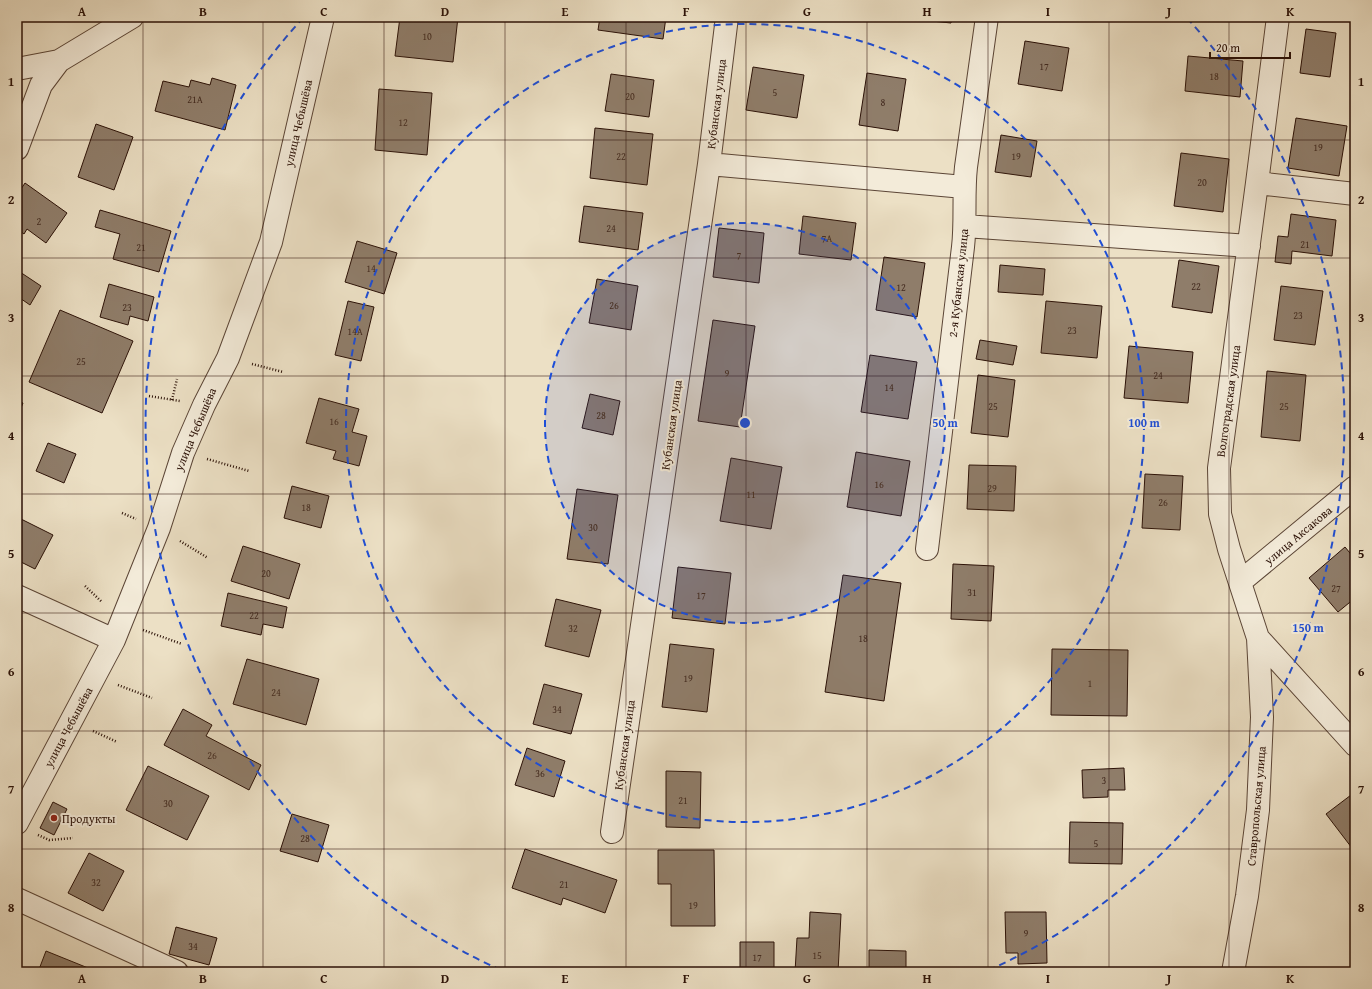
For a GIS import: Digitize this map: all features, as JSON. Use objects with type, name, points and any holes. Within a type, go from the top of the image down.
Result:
[{"type":"street","points":[[17,69],[59,61],[132,17]]},
{"type":"street","name":"улица Чебышёва","points":[[17,823],[114,640],[159,528],[183,453],[204,405],[228,358],[271,242],[323,17]]},
{"type":"street","name":"Кубанская улица","points":[[612,832],[709,164],[727,17]]},
{"type":"street","name":"2-я Кубанская улица","points":[[927,550],[965,226],[964,187],[966,168],[987,17]]},
{"type":"street","name":"Волгоградская улица","points":[[1278,17],[1258,183],[1220,468],[1220,514],[1229,548],[1258,638],[1355,744]]},
{"type":"street","points":[[17,149],[41,85],[59,61]]},
{"type":"street","points":[[709,164],[964,187]]},
{"type":"street","points":[[1258,183],[1355,194]]},
{"type":"street","points":[[965,226],[1249,246]]},
{"type":"street","name":"улица Аксакова","points":[[1240,582],[1355,487]]},
{"type":"street","points":[[17,596],[114,640]]},
{"type":"street","name":"Ставропольская улица","points":[[1233,972],[1247,896],[1258,810],[1262,717],[1258,638]]},
{"type":"street","points":[[17,899],[177,972]]},
{"type":"path","points":[[228,358],[283,372]]},
{"type":"path","points":[[172,400],[177,379]]},
{"type":"path","points":[[183,453],[248,470]]},
{"type":"path","points":[[95,676],[152,698]]},
{"type":"path","points":[[36,835],[49,840],[73,838]]},
{"type":"building","points":[[400,17],[458,17],[453,62],[395,56]]},
{"type":"building","points":[[600,17],[666,17],[663,39],[598,30]]},
{"type":"building","points":[[952,17],[951,23],[903,18]]},
{"type":"building","points":[[1306,29],[1336,33],[1330,77],[1300,73]]},
{"type":"building","points":[[1025,41],[1069,48],[1062,91],[1018,84]]},
{"type":"building","points":[[1188,56],[1243,61],[1240,97],[1185,91]]},
{"type":"building","points":[[753,67],[804,75],[797,118],[746,110]]},
{"type":"building","points":[[867,73],[906,79],[898,131],[859,125]]},
{"type":"building","points":[[611,74],[654,80],[649,117],[605,111]]},
{"type":"building","points":[[212,78],[236,85],[225,130],[155,111],[163,81],[189,87],[191,80],[210,85]]},
{"type":"building","points":[[379,89],[432,93],[427,155],[375,150]]},
{"type":"building","points":[[1296,118],[1347,126],[1339,176],[1288,168]]},
{"type":"building","points":[[96,124],[133,137],[114,190],[78,177]]},
{"type":"building","points":[[595,128],[653,134],[647,185],[590,178]]},
{"type":"building","points":[[1001,135],[1037,141],[1031,177],[995,172]]},
{"type":"building","points":[[1181,153],[1229,159],[1223,212],[1174,206]]},
{"type":"building","points":[[25,183],[67,213],[46,243],[27,229],[24,234],[17,229],[17,195]]},
{"type":"building","points":[[584,206],[643,213],[638,250],[579,242]]},
{"type":"building","points":[[100,210],[171,231],[159,272],[113,259],[120,234],[95,227]]},
{"type":"building","points":[[1291,214],[1336,220],[1332,256],[1292,251],[1291,264],[1275,262],[1278,236],[1288,237]]},
{"type":"building","points":[[803,216],[856,223],[851,260],[799,254]]},
{"type":"building","points":[[719,228],[764,233],[759,283],[713,277]]},
{"type":"building","points":[[357,241],[397,253],[384,294],[345,282]]},
{"type":"building","points":[[884,257],[925,263],[917,317],[876,310]]},
{"type":"building","points":[[1179,260],[1219,266],[1212,313],[1172,307]]},
{"type":"building","points":[[1000,265],[1045,269],[1043,295],[998,292]]},
{"type":"building","points":[[17,270],[41,286],[30,305],[17,296]]},
{"type":"building","points":[[597,279],[638,286],[631,330],[589,323]]},
{"type":"building","points":[[109,284],[154,297],[148,321],[130,316],[128,325],[100,317]]},
{"type":"building","points":[[1281,286],[1323,291],[1315,345],[1274,340]]},
{"type":"building","points":[[348,301],[374,307],[361,361],[335,355]]},
{"type":"building","points":[[1046,301],[1102,306],[1097,358],[1041,353]]},
{"type":"building","points":[[60,310],[133,341],[102,413],[29,382]]},
{"type":"building","points":[[713,320],[755,326],[740,427],[698,421]]},
{"type":"building","points":[[980,340],[1017,346],[1013,365],[976,359]]},
{"type":"building","points":[[1129,346],[1193,352],[1188,403],[1124,398]]},
{"type":"building","points":[[870,355],[917,362],[908,419],[861,412]]},
{"type":"building","points":[[1267,371],[1306,375],[1300,441],[1261,437]]},
{"type":"building","points":[[978,375],[1015,380],[1008,437],[971,433]]},
{"type":"building","points":[[590,394],[620,401],[613,435],[582,428]]},
{"type":"building","points":[[319,398],[359,409],[352,432],[367,436],[359,466],[333,459],[336,451],[306,443]]},
{"type":"building","points":[[17,401],[23,403],[17,418]]},
{"type":"building","points":[[48,443],[76,454],[64,483],[36,471]]},
{"type":"building","points":[[856,452],[910,461],[901,516],[847,507]]},
{"type":"building","points":[[731,458],[782,467],[771,529],[720,521]]},
{"type":"building","points":[[969,465],[1016,466],[1014,511],[967,509]]},
{"type":"building","points":[[1145,474],[1183,476],[1180,530],[1142,528]]},
{"type":"building","points":[[292,486],[329,496],[321,528],[284,518]]},
{"type":"building","points":[[577,489],[618,495],[608,564],[567,559]]},
{"type":"building","points":[[17,517],[53,535],[35,569],[17,560]]},
{"type":"building","points":[[243,546],[300,564],[289,599],[231,581]]},
{"type":"building","points":[[1345,547],[1355,559],[1355,598],[1338,612],[1309,578]]},
{"type":"building","points":[[953,564],[994,566],[991,621],[951,619]]},
{"type":"building","points":[[678,567],[731,573],[725,624],[672,618]]},
{"type":"building","points":[[843,575],[901,583],[884,701],[825,692]]},
{"type":"building","points":[[228,593],[287,607],[283,628],[263,624],[261,635],[221,626]]},
{"type":"building","points":[[556,599],[601,610],[589,657],[545,646]]},
{"type":"building","points":[[670,644],[714,649],[707,712],[662,707]]},
{"type":"building","points":[[1052,649],[1128,650],[1127,716],[1051,715]]},
{"type":"building","points":[[247,659],[319,679],[306,725],[233,704]]},
{"type":"building","points":[[544,684],[582,694],[571,734],[533,724]]},
{"type":"building","points":[[183,709],[212,725],[206,736],[261,765],[249,790],[164,745]]},
{"type":"building","points":[[527,748],[565,761],[554,797],[515,785]]},
{"type":"building","points":[[148,766],[209,796],[187,840],[126,810]]},
{"type":"building","points":[[1124,768],[1125,790],[1108,790],[1108,797],[1083,798],[1082,770]]},
{"type":"building","points":[[666,771],[701,772],[700,828],[666,827]]},
{"type":"building","points":[[1355,792],[1355,852],[1326,814]]},
{"type":"building","name":"Продукты","points":[[53,802],[67,809],[54,835],[40,828]]},
{"type":"building","points":[[292,814],[329,825],[318,862],[280,851]]},
{"type":"building","points":[[1070,822],[1123,823],[1122,864],[1069,863]]},
{"type":"building","points":[[525,849],[617,880],[605,913],[563,898],[561,905],[512,888]]},
{"type":"building","points":[[658,850],[714,850],[715,926],[671,926],[671,884],[658,884]]},
{"type":"building","points":[[89,853],[124,871],[103,911],[68,893]]},
{"type":"building","points":[[810,912],[841,914],[838,972],[795,972],[797,938],[809,938]]},
{"type":"building","points":[[1005,912],[1046,912],[1047,963],[1018,964],[1018,953],[1006,953]]},
{"type":"building","points":[[176,927],[217,938],[209,965],[169,954]]},
{"type":"building","points":[[740,942],[774,942],[774,972],[740,972]]},
{"type":"building","points":[[869,950],[906,951],[906,972],[869,972]]},
{"type":"building","points":[[46,951],[98,972],[38,972]]},
{"type":"place","name":"Продукты","points":[[54,818]]}]
